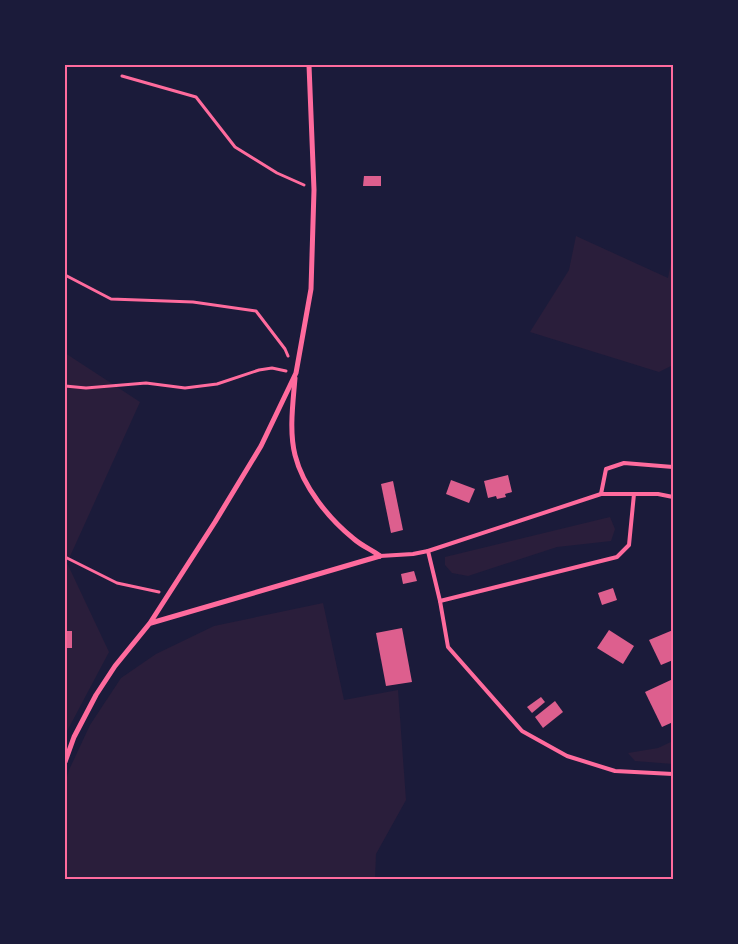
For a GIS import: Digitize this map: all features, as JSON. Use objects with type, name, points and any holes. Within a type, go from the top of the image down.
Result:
[{"type":"street","points":[[309,65],[314,190],[311,289],[296,373],[293,430],[295,456],[318,502],[334,521],[354,540],[380,556]]},
{"type":"street","points":[[65,762],[74,737],[96,695],[150,623],[220,514],[261,446],[296,373]]},
{"type":"street","points":[[150,623],[380,556]]},
{"type":"lane","points":[[601,494],[606,468],[624,463],[673,467]]},
{"type":"lane","points":[[380,556],[414,554],[428,551],[601,494],[658,494],[673,497]]},
{"type":"lane","points":[[440,601],[617,557],[629,545],[634,494]]},
{"type":"lane","points":[[428,551],[448,646],[522,731],[567,756],[615,771],[673,774]]},
{"type":"path","points":[[122,76],[196,97],[234,146],[277,173],[314,190]]},
{"type":"path","points":[[65,275],[111,299],[193,302],[256,311],[285,349],[296,373]]},
{"type":"path","points":[[65,386],[86,388],[146,383],[185,388],[217,384],[259,370],[272,368],[296,373]]},
{"type":"path","points":[[65,557],[117,583],[169,594]]},
{"type":"shaded area","points":[[576,236],[668,278],[673,252],[673,365],[659,372],[530,332],[569,270]]},
{"type":"shaded area","points":[[65,353],[140,402],[67,563],[109,652],[65,735]]},
{"type":"shaded area","points":[[610,517],[615,529],[611,541],[557,547],[468,576],[452,573],[445,565],[445,557]]},
{"type":"shaded area","points":[[323,603],[344,700],[398,690],[406,800],[376,854],[375,879],[65,879],[65,784],[69,770],[90,725],[121,678],[156,654],[214,626]]},
{"type":"shaded area","points":[[673,741],[673,764],[635,761],[628,753],[658,748]]},
{"type":"building","points":[[364,176],[381,176],[381,186],[363,186]]},
{"type":"building","points":[[508,475],[512,492],[505,494],[506,497],[497,499],[496,496],[488,498],[484,481]]},
{"type":"building","points":[[451,480],[475,489],[469,503],[446,494]]},
{"type":"building","points":[[393,481],[403,530],[391,533],[381,484]]},
{"type":"building","points":[[414,571],[417,581],[403,584],[401,574]]},
{"type":"building","points":[[613,588],[617,600],[602,605],[598,593]]},
{"type":"building","points":[[402,628],[412,682],[386,686],[376,633]]},
{"type":"building","points":[[609,630],[634,646],[623,664],[597,648]]},
{"type":"building","points":[[673,630],[673,660],[661,665],[649,640]]},
{"type":"building","points":[[65,631],[72,631],[72,648],[65,648]]},
{"type":"building","points":[[673,679],[673,722],[662,727],[645,692]]},
{"type":"building","points":[[541,697],[545,702],[532,713],[527,707]]},
{"type":"building","points":[[555,701],[563,712],[543,728],[535,717]]}]
